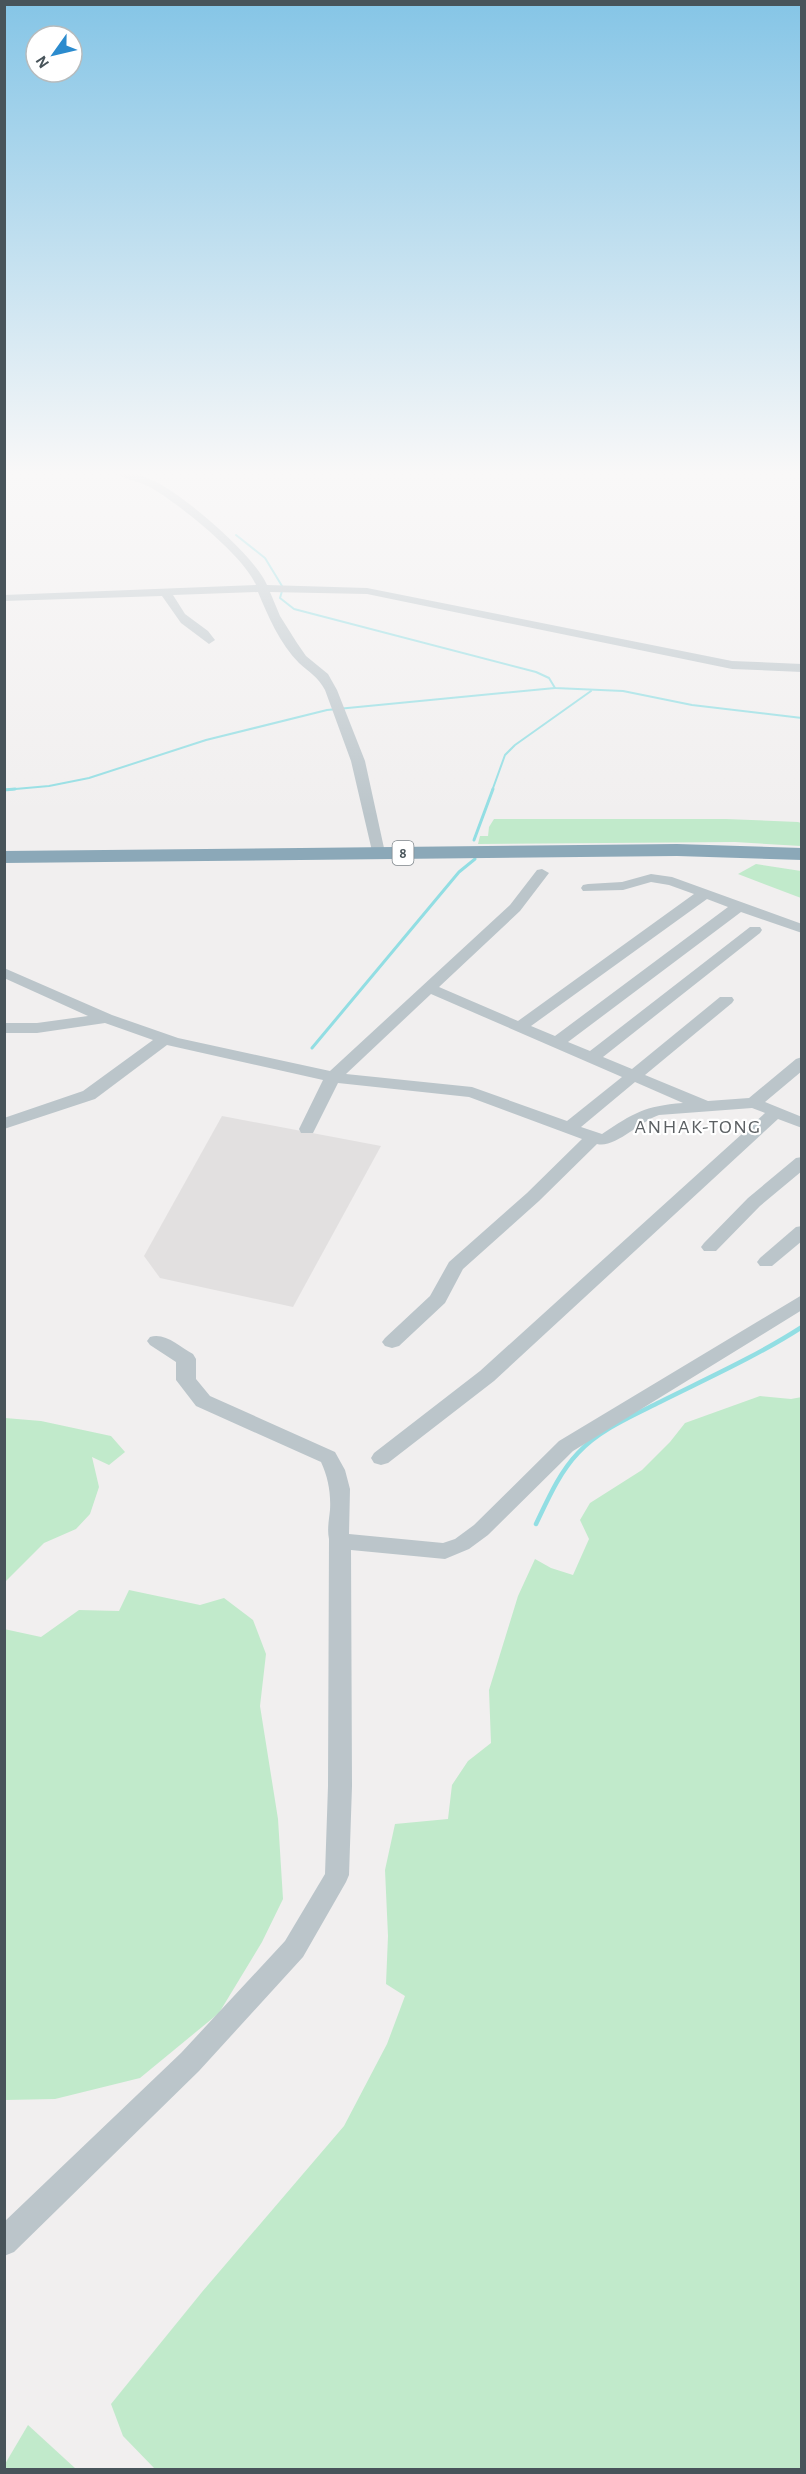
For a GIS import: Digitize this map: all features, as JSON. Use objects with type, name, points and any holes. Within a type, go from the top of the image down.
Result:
[{"type":"highway","name":"8","points":[[4,851],[685,845],[801,848]]},
{"type":"highway","name":"8","points":[[4,857],[677,850],[801,854]]},
{"type":"highway","points":[[677,850],[801,864]]},
{"type":"street","points":[[261,585],[274,616],[291,643],[302,659],[324,677],[331,690],[358,761],[377,848]]},
{"type":"street","points":[[4,598],[262,589],[367,591],[732,665],[801,668]]},
{"type":"street","points":[[166,592],[174,608],[193,627],[204,632],[209,640]]},
{"type":"street","points":[[308,1129],[333,1077],[515,908],[542,873]]},
{"type":"street","points":[[588,888],[623,886],[651,878],[672,881],[801,929]]},
{"type":"street","points":[[521,1026],[705,893]]},
{"type":"street","points":[[556,1042],[739,906]]},
{"type":"street","points":[[592,1057],[755,930]]},
{"type":"street","points":[[4,972],[106,1018],[164,1039],[333,1077],[472,1092],[604,1141],[640,1116],[657,1110],[753,1103],[801,1123]]},
{"type":"street","points":[[429,988],[706,1107]]},
{"type":"street","points":[[568,1129],[726,1000]]},
{"type":"street","points":[[4,1028],[37,1028],[106,1018]]},
{"type":"street","points":[[4,1124],[89,1095],[164,1039]]},
{"type":"street","points":[[753,1103],[801,1062]]},
{"type":"street","points":[[381,1458],[487,1377],[776,1112]]},
{"type":"street","points":[[392,1342],[438,1299],[455,1266],[533,1197],[592,1138]]},
{"type":"street","points":[[710,1247],[754,1202],[801,1162]]},
{"type":"street","points":[[766,1262],[801,1231]]},
{"type":"street","points":[[340,1539],[353,1543],[417,1550],[445,1551],[462,1544],[481,1530],[566,1446],[801,1301]]},
{"type":"street","points":[[4,2242],[190,2062],[294,1948],[337,1875],[340,1774],[340,1539],[336,1527],[340,1511],[338,1474],[328,1457],[288,1442],[203,1401],[186,1380],[186,1359],[157,1341]]},
{"type":"shaded area","points":[[222,1116],[381,1146],[293,1307],[160,1278],[144,1256]]},
{"type":"green space","points":[[494,819],[726,819],[798,822],[801,823],[801,846],[735,842],[478,844],[480,836],[488,836],[489,827]]},
{"type":"green space","points":[[756,864],[801,871],[801,898],[738,874]]},
{"type":"green space","points":[[760,1396],[791,1399],[802,1397],[801,2469],[155,2469],[123,2436],[111,2404],[202,2292],[344,2126],[387,2044],[405,1996],[386,1984],[388,1936],[385,1870],[395,1824],[448,1819],[452,1785],[468,1761],[491,1743],[489,1690],[518,1596],[535,1559],[551,1568],[573,1575],[589,1539],[580,1520],[590,1503],[642,1470],[685,1423]]},
{"type":"green space","points":[[5,1418],[41,1421],[111,1436],[125,1452],[109,1465],[92,1457],[99,1487],[90,1514],[76,1529],[44,1543],[5,1582]]},
{"type":"green space","points":[[129,1590],[200,1605],[224,1598],[253,1620],[266,1654],[260,1706],[278,1819],[283,1899],[262,1942],[219,2013],[140,2078],[55,2099],[5,2100],[4,1629],[41,1637],[79,1610],[119,1611]]},
{"type":"green space","points":[[28,2425],[76,2469],[5,2469],[5,2464]]},
{"type":"waterway","points":[[282,591],[280,598],[294,609],[536,672],[549,678],[555,688]]},
{"type":"waterway","points":[[15,789],[4,790],[49,786],[89,778],[206,740],[327,710],[555,688]]},
{"type":"waterway","points":[[555,688],[623,691],[692,705],[802,718]]},
{"type":"waterway","points":[[492,791],[505,755],[515,745],[591,691]]},
{"type":"waterway","points":[[474,840],[493,789]]},
{"type":"waterway","points":[[312,1048],[459,872],[475,859]]},
{"type":"waterway","points":[[536,1524],[565,1469],[596,1437],[627,1418],[750,1357],[802,1327]]},
{"type":"district","name":"ANHAK-TONG","points":[[698,1126]]}]
